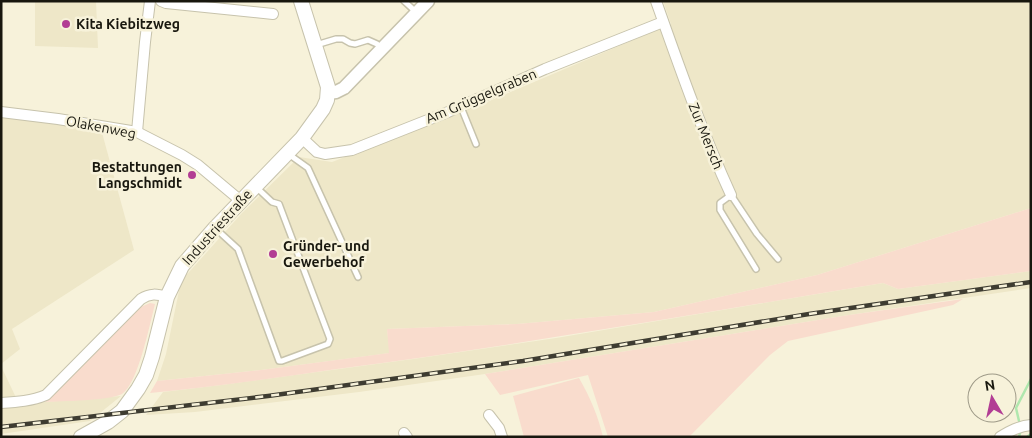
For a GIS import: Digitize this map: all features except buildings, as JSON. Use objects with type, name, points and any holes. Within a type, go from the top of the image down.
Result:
[{"type":"main road","points":[[301,1],[326,78],[328,94]]},
{"type":"main road","name":"Industriestraße","points":[[81,437],[108,422],[122,411],[138,390],[146,375],[152,357],[167,297],[182,266],[215,228],[302,138],[323,109],[328,94]]},
{"type":"street","points":[[137,132],[150,1]]},
{"type":"street","points":[[161,1],[166,3],[218,5],[273,14]]},
{"type":"street","points":[[328,94],[344,88],[428,1]]},
{"type":"street","name":"Zur Mersch","points":[[656,1],[689,94],[731,195]]},
{"type":"street","name":"Am Grüggelgraben","points":[[302,138],[317,152],[325,154],[352,150],[663,22]]},
{"type":"street","name":"Olakenweg","points":[[1,112],[137,132],[198,165],[241,201]]},
{"type":"street","points":[[1,403],[20,402],[46,395],[142,298],[151,294],[167,297]]},
{"type":"street","points":[[489,415],[499,428],[502,437]]},
{"type":"street","points":[[1000,437],[1024,425],[1031,425]]},
{"type":"lane","points":[[404,1],[417,13]]},
{"type":"lane","points":[[315,45],[336,39],[343,39],[350,44],[368,40],[377,44],[382,49]]},
{"type":"lane","points":[[460,106],[476,144]]},
{"type":"lane","points":[[287,153],[308,168],[358,277]]},
{"type":"lane","points":[[215,228],[238,249],[279,361],[328,344],[330,339],[279,204],[272,202],[255,186]]},
{"type":"lane","points":[[731,195],[720,203],[720,210],[756,269]]},
{"type":"lane","name":"Zur Mersch","points":[[731,195],[757,234],[778,259]]},
{"type":"shaded area","name":"Kita Kiebitzweg","points":[[35,1],[96,1],[98,48],[35,46]]},
{"type":"shaded area","points":[[663,1],[1031,1],[1031,208],[817,275],[654,312],[517,324],[387,329],[390,353],[157,381],[166,354],[181,281],[242,213],[299,157],[332,162],[487,102],[671,24]]},
{"type":"shaded area","points":[[1,116],[101,129],[134,250],[12,329],[20,349],[1,364]]},
{"type":"shaded area","points":[[1031,208],[1031,271],[898,289],[883,283],[474,350],[150,393],[157,381],[261,370],[389,353],[387,329],[517,324],[654,312],[817,275]]},
{"type":"shaded area","points":[[1031,271],[1031,288],[849,315],[485,374],[195,412],[146,415],[163,392],[556,338],[883,283],[898,289]]},
{"type":"shaded area","points":[[963,299],[953,305],[788,341],[770,355],[689,437],[608,437],[588,375],[500,395],[485,374],[849,315]]},
{"type":"shaded area","points":[[150,303],[155,304],[143,352],[128,388],[122,394],[96,399],[45,402],[141,307]]},
{"type":"shaded area","points":[[1,366],[20,406],[45,402],[121,396],[90,421],[1,434]]},
{"type":"shaded area","points":[[579,378],[587,392],[603,437],[524,437],[513,396]]},
{"type":"waterway","points":[[1019,421],[1016,408],[1031,379]]},
{"type":"waterway","points":[[1019,437],[1020,433]]},
{"type":"waterway","points":[[1027,437],[1031,434]]},
{"type":"railway","points":[[1,427],[268,396],[523,361],[809,314],[1031,282]]},
{"type":"place","name":"Kita Kiebitzweg","points":[[66,24]]},
{"type":"place","name":"Bestattungen Langschmidt","points":[[192,175]]},
{"type":"place","name":"Gründer- und Gewerbehof","points":[[273,254]]}]
